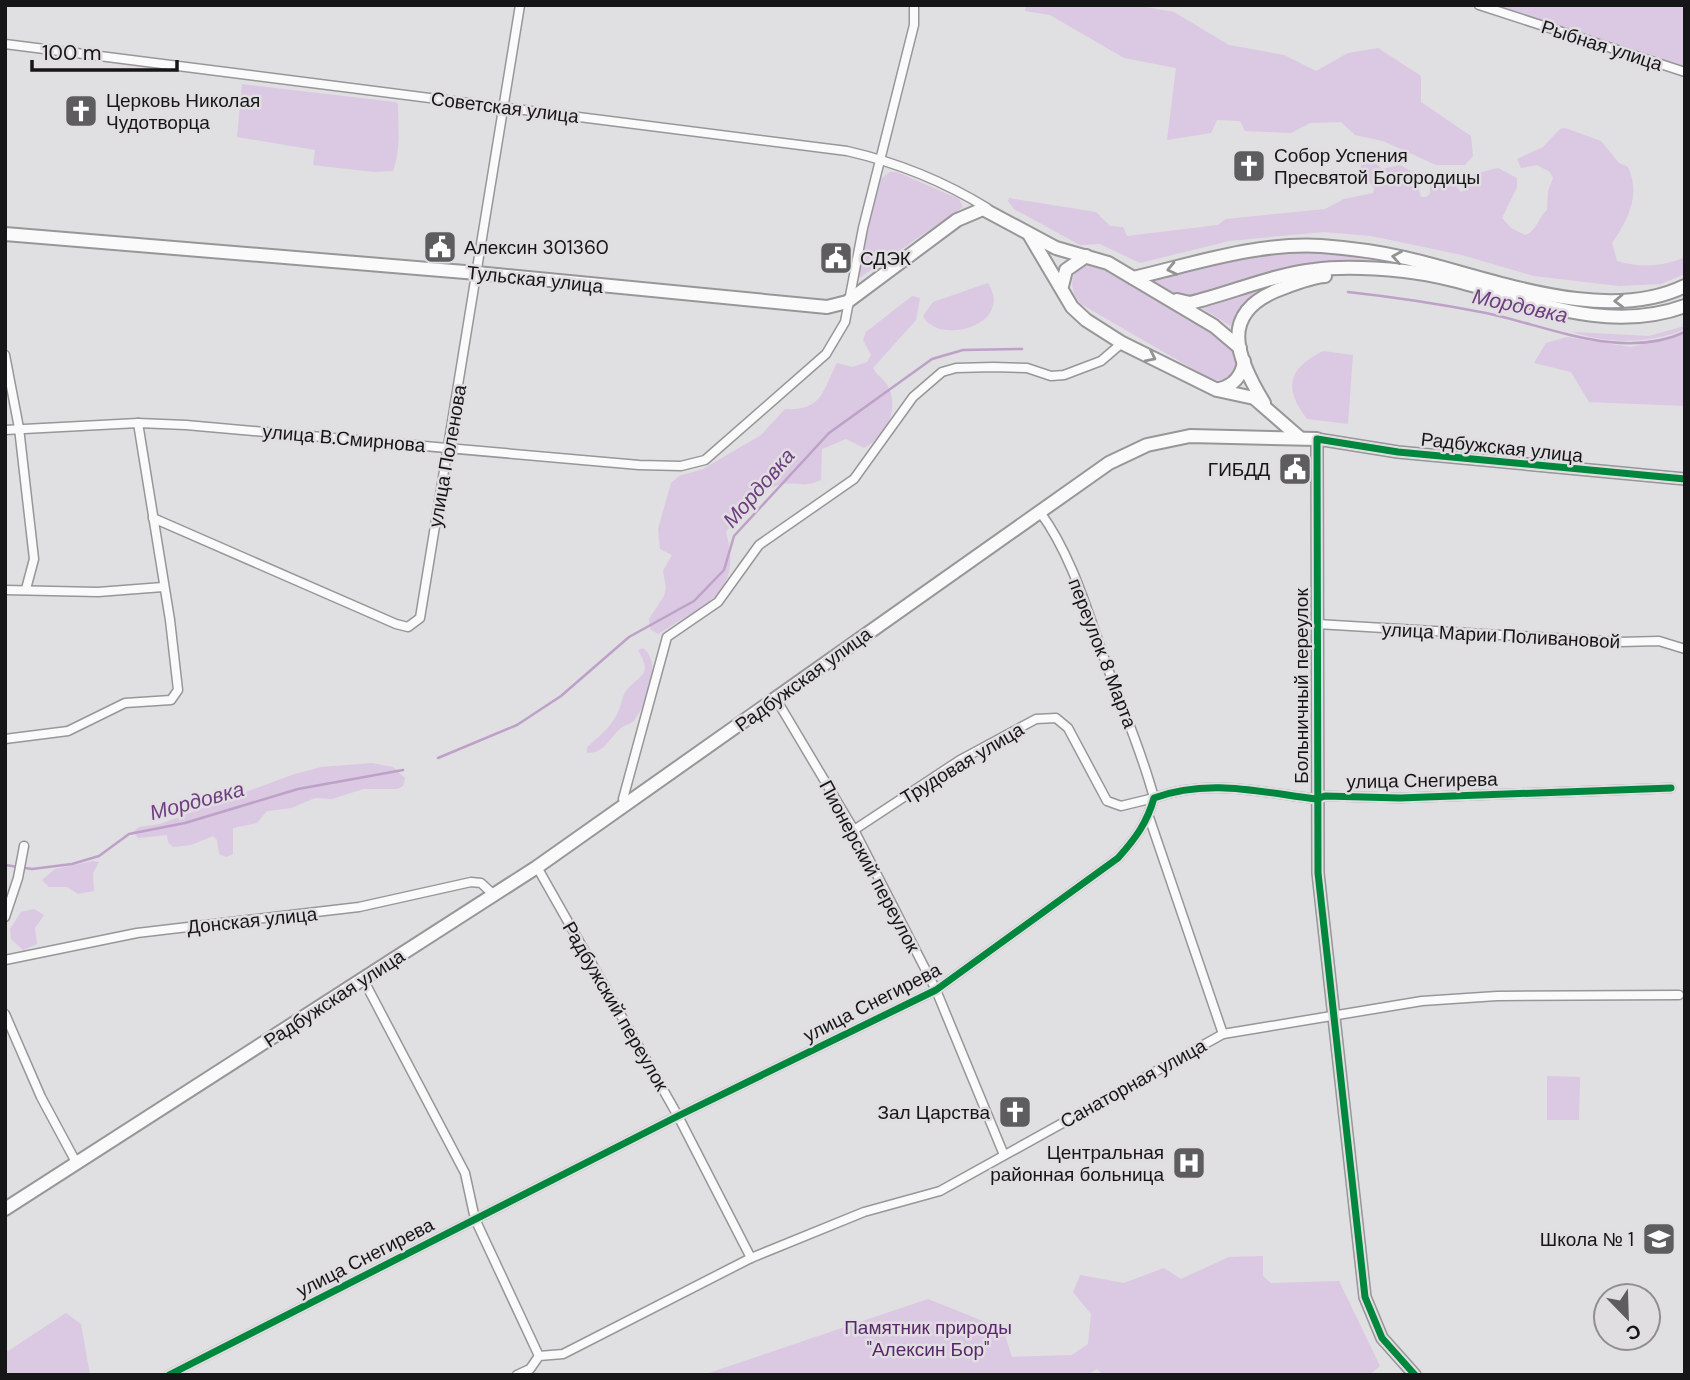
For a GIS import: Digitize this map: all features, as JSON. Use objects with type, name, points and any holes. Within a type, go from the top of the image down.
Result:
[{"type":"main road","name":"Тульская улица","points":[[5,234],[477,273],[827,307],[847,302],[972,211],[983,209],[993,212]]},
{"type":"main road","points":[[993,212],[1056,248],[1108,263],[1170,299],[1240,348]]},
{"type":"main road","points":[[1028,233],[1079,313],[1122,343],[1217,390],[1247,395],[1300,438]]},
{"type":"main road","points":[[1133,278],[1252,251],[1319,246],[1404,257],[1569,297],[1613,302],[1648,299],[1685,286]]},
{"type":"main road","points":[[1062,286],[1066,270],[1086,256]]},
{"type":"main road","points":[[1170,299],[1190,303],[1312,270],[1342,267],[1437,276],[1568,312],[1611,318],[1650,315],[1685,306]]},
{"type":"main road","points":[[1270,412],[1251,382],[1240,348],[1240,322],[1244,311],[1254,300],[1318,276],[1375,271]]},
{"type":"main road","points":[[1217,390],[1234,382],[1244,362]]},
{"type":"main road","name":"Радбужская улица","points":[[5,1209],[537,867],[1109,463],[1147,445],[1190,436],[1317,439]]},
{"type":"street","name":"улица Поленова","points":[[153,518],[408,627],[420,618],[520,5]]},
{"type":"street","points":[[847,302],[880,158],[915,25],[914,5]]},
{"type":"street","name":"Рыбная улица","points":[[1479,5],[1685,72]]},
{"type":"street","name":"Советская улица","points":[[5,44],[808,145],[880,158],[964,194],[993,212]]},
{"type":"street","name":"улица В.Смирнова","points":[[5,430],[138,424],[446,446],[518,456],[546,454],[639,465],[681,466],[705,460],[716,452],[826,354],[839,336],[847,302]]},
{"type":"street","points":[[628,805],[623,799],[667,637],[718,602],[759,545],[853,479],[875,445],[927,383],[942,372],[975,366],[1027,368],[1051,376],[1064,375],[1101,361],[1122,343]]},
{"type":"street","points":[[5,355],[19,428],[34,559],[26,589]]},
{"type":"street","points":[[5,739],[68,731],[125,703],[171,700],[178,690],[170,620],[138,424]]},
{"type":"street","name":"Радбужская улица","points":[[1317,439],[1398,452],[1685,479]]},
{"type":"street","name":"Больничный переулок","points":[[1317,439],[1318,873],[1365,1297],[1382,1338],[1415,1375]]},
{"type":"street","name":"переулок 8 Марта","points":[[1040,512],[1055,534],[1071,569],[1140,751],[1154,798]]},
{"type":"street","points":[[5,590],[99,592],[163,587]]},
{"type":"street","name":"улица Марии Поливановой","points":[[1317,624],[1620,642],[1659,641],[1685,649]]},
{"type":"street","name":"Пионерский переулок","points":[[776,699],[854,830],[936,990],[1004,1155]]},
{"type":"street","name":"Трудовая улица","points":[[854,830],[960,760],[1036,719],[1056,718],[1068,727],[1108,801],[1121,806],[1154,798]]},
{"type":"street","name":"улица Снегирева","points":[[169,1375],[678,1116],[936,990],[1118,858],[1139,834],[1149,817],[1154,798],[1185,788],[1207,785],[1316,799],[1325,796],[1400,798],[1671,788]]},
{"type":"street","points":[[1149,817],[1223,1034]]},
{"type":"street","points":[[5,917],[18,878],[24,846]]},
{"type":"street","name":"Радбужский переулок","points":[[537,867],[678,1116],[751,1258]]},
{"type":"street","name":"Донская улица","points":[[5,960],[137,933],[359,907],[471,882],[481,883],[494,895]]},
{"type":"street","points":[[363,979],[466,1173],[475,1219],[539,1356]]},
{"type":"street","name":"Санаторная улица","points":[[517,1375],[530,1369],[539,1356],[563,1354],[751,1258],[864,1212],[940,1191],[1223,1034],[1455,998],[1679,995]]},
{"type":"street","points":[[5,1014],[41,1097],[77,1164]]},
{"type":"green space","points":[[1026,5],[1134,5],[1174,12],[1229,45],[1284,55],[1316,71],[1348,53],[1378,48],[1421,76],[1421,102],[1471,136],[1473,156],[1465,165],[1436,165],[1383,141],[1355,135],[1341,122],[1310,123],[1291,133],[1245,131],[1240,121],[1217,120],[1211,133],[1167,140],[1176,68],[1124,58],[1050,15],[1025,11]]},
{"type":"green space","points":[[1471,5],[1685,5],[1685,75]]},
{"type":"green space","points":[[242,84],[395,102],[398,104],[398,138],[393,171],[374,172],[313,165],[315,150],[237,137]]},
{"type":"green space","points":[[1565,128],[1601,141],[1619,163],[1628,167],[1632,177],[1631,207],[1612,243],[1617,261],[1651,265],[1685,257],[1685,274],[1661,284],[1619,286],[1534,276],[1462,255],[1371,236],[1324,232],[1229,241],[1140,263],[1100,244],[1080,245],[1014,209],[1008,201],[1009,198],[1096,212],[1110,226],[1123,227],[1127,236],[1218,225],[1226,219],[1325,209],[1344,199],[1373,193],[1374,188],[1360,170],[1361,165],[1374,161],[1382,169],[1400,165],[1414,173],[1421,197],[1430,194],[1430,176],[1449,178],[1461,192],[1474,174],[1498,168],[1517,178],[1517,187],[1502,218],[1511,228],[1525,235],[1532,231],[1547,210],[1548,191],[1553,178],[1550,172],[1537,165],[1521,168],[1517,159],[1543,147],[1560,129]]},
{"type":"green space","points":[[890,172],[897,172],[959,199],[963,207],[859,278],[857,276],[876,183]]},
{"type":"green space","points":[[1299,251],[1343,252],[1387,260],[1321,263],[1192,297],[1179,295],[1153,281],[1234,260]]},
{"type":"green space","points":[[1094,264],[1230,344],[1237,363],[1231,374],[1225,379],[1212,380],[1081,304],[1073,290],[1073,278],[1080,269]]},
{"type":"green space","points":[[988,283],[994,298],[991,311],[971,327],[943,330],[931,325],[923,316],[933,302]]},
{"type":"green space","points":[[1258,288],[1238,310],[1234,328],[1200,307]]},
{"type":"green space","points":[[912,296],[920,298],[916,320],[873,368],[890,390],[892,399],[890,419],[880,436],[864,448],[846,439],[822,449],[821,480],[775,486],[758,496],[726,532],[730,553],[729,570],[716,596],[658,634],[650,629],[649,619],[666,588],[663,571],[672,555],[660,549],[658,529],[671,483],[679,476],[703,469],[761,435],[785,409],[807,407],[814,403],[824,391],[837,363],[852,367],[867,362],[871,355],[863,340],[866,332]]},
{"type":"green space","points":[[1685,326],[1685,329],[1672,334],[1629,341],[1600,339],[1573,332],[1649,336]]},
{"type":"green space","points":[[1685,334],[1685,406],[1589,402],[1571,372],[1534,363],[1546,343],[1567,337],[1631,347]]},
{"type":"green space","points":[[1323,351],[1353,355],[1348,424],[1307,419],[1294,397],[1292,388],[1296,372]]},
{"type":"green space","points":[[643,648],[652,663],[652,673],[640,712],[634,721],[621,728],[602,748],[587,753],[587,747],[613,721],[624,694],[642,675],[645,666],[638,650]]},
{"type":"green space","points":[[372,763],[393,767],[405,778],[403,786],[397,789],[363,789],[332,799],[315,798],[291,808],[267,811],[257,823],[233,828],[233,854],[226,857],[219,854],[217,840],[213,836],[191,845],[173,847],[168,842],[167,835],[138,838],[133,832],[139,827],[160,824],[292,775],[321,767]]},
{"type":"green space","points":[[99,862],[93,873],[94,891],[78,894],[67,887],[49,887],[42,880],[55,869]]},
{"type":"green space","points":[[34,909],[44,915],[35,928],[37,944],[23,950],[11,939],[10,929],[21,912]]},
{"type":"green space","points":[[1547,1076],[1580,1077],[1579,1120],[1547,1120]]},
{"type":"green space","name":"Памятник природы \"Алексин Бор\"","points":[[1263,1256],[1263,1276],[1271,1283],[1339,1281],[1380,1366],[1369,1375],[1103,1375],[1097,1369],[1087,1375],[703,1375],[928,1299],[1003,1329],[1012,1357],[1072,1355],[1088,1344],[1091,1314],[1073,1292],[1080,1275],[1124,1283],[1164,1268],[1181,1279],[1229,1257]]},
{"type":"green space","points":[[66,1313],[81,1324],[90,1375],[5,1375],[5,1353]]},
{"type":"waterway","name":"Мордовка","points":[[1348,292],[1486,313],[1611,342],[1661,340],[1685,332]]},
{"type":"waterway","name":"Мордовка","points":[[438,758],[517,725],[561,696],[629,637],[694,601],[724,570],[734,536],[829,433],[932,359],[963,350],[1022,349]]},
{"type":"waterway","name":"Мордовка","points":[[5,865],[32,869],[72,864],[99,856],[129,834],[185,823],[298,789],[403,770]]},
{"type":"cycle path","points":[[1415,1375],[1382,1338],[1365,1297],[1318,873],[1317,439],[1398,452],[1685,479]]},
{"type":"cycle path","points":[[169,1375],[678,1116],[936,990],[1118,858],[1140,830],[1154,798],[1174,792],[1214,788],[1254,790],[1316,799],[1325,796],[1400,798],[1671,788]]},
{"type":"place","name":"Церковь Николая Чудотворца","points":[[81,111]]},
{"type":"place","name":"Собор Успения Пресвятой Богородицы","points":[[1249,166]]},
{"type":"place","name":"Алексин 301360","points":[[440,247]]},
{"type":"place","name":"СДЭК","points":[[836,258]]},
{"type":"place","name":"ГИБДД","points":[[1295,469]]},
{"type":"place","name":"Зал Царства","points":[[1015,1112]]},
{"type":"place","name":"Центральная районная больница","points":[[1189,1163]]},
{"type":"place","name":"Школа № 1","points":[[1659,1239]]}]
